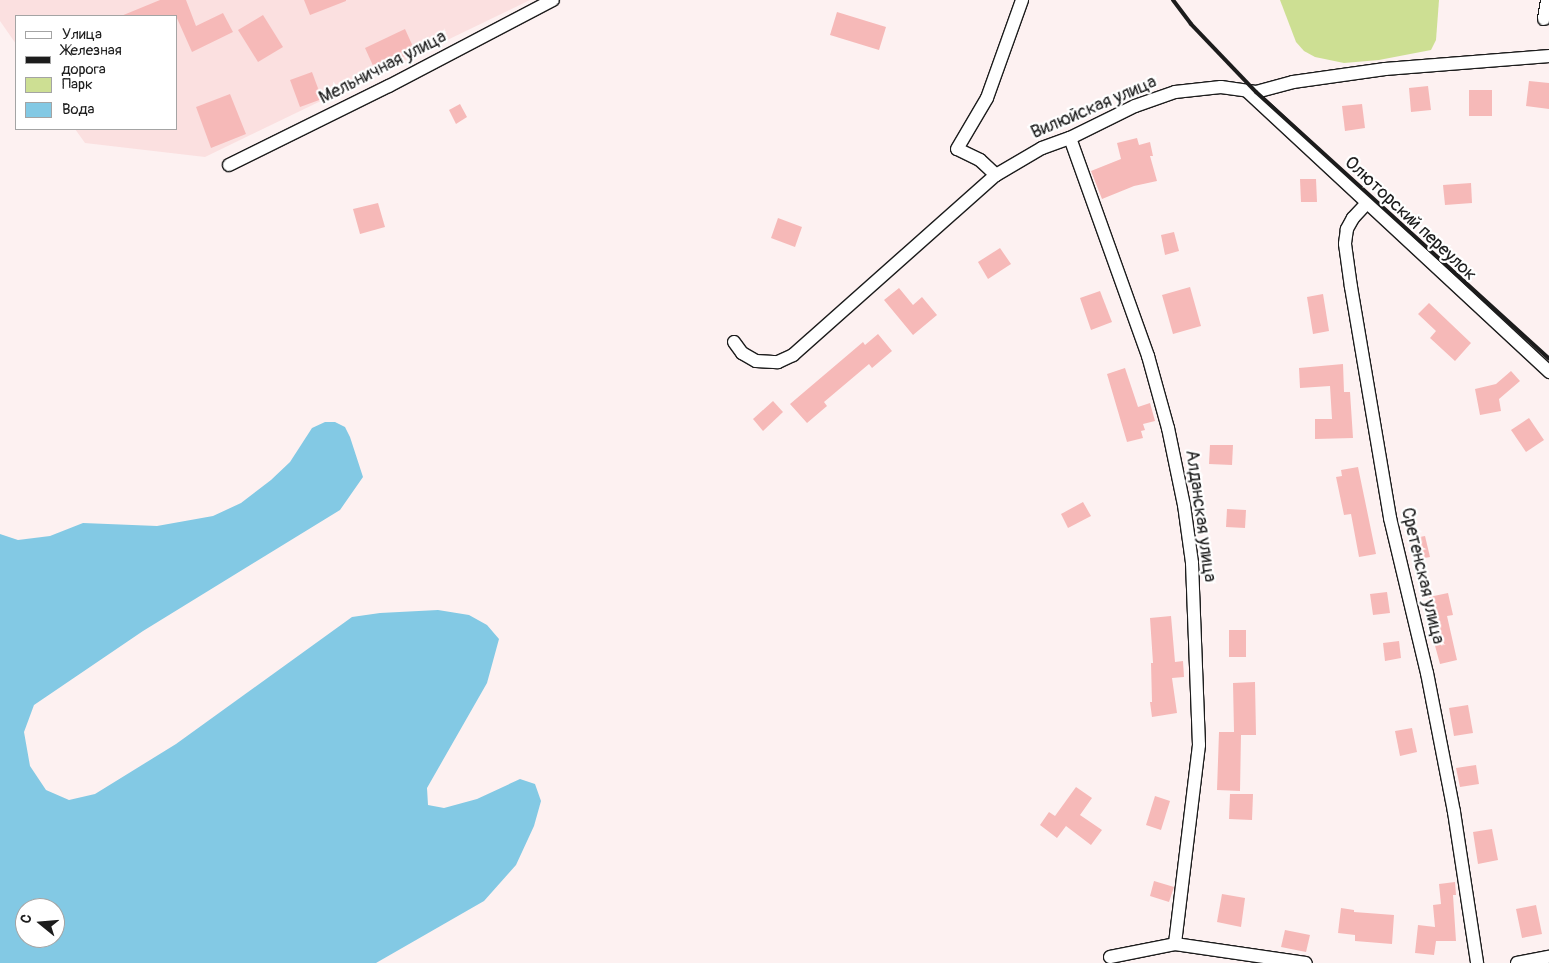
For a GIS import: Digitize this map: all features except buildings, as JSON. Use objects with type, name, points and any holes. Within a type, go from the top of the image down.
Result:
[{"type":"street","name":"Мельничная улица","points":[[228,165],[389,86],[553,0]]},
{"type":"street","points":[[996,175],[980,160],[957,149],[987,98],[1022,0]]},
{"type":"street","points":[[1544,19],[1548,0]]},
{"type":"street","name":"Вилюйская улица","points":[[734,342],[742,353],[756,360],[778,362],[793,355],[996,175],[1042,148],[1070,138],[1135,106],[1175,92],[1221,87],[1256,92],[1293,82],[1385,69],[1549,56]]},
{"type":"street","name":"Олюторский переулок","points":[[1247,91],[1549,372]]},
{"type":"street","name":"Алданская улица","points":[[1070,138],[1148,356],[1168,428],[1184,505],[1192,563],[1199,745],[1175,944]]},
{"type":"street","name":"Сретенская улица","points":[[1367,203],[1353,218],[1347,229],[1344,244],[1390,518],[1426,673],[1454,812],[1476,963]]},
{"type":"street","points":[[1110,957],[1175,944],[1306,963]]},
{"type":"street","points":[[1517,963],[1549,957]]},
{"type":"shaded area","points":[[0,0],[530,0],[205,157],[85,143],[76,130],[178,130],[178,15],[15,15],[15,43],[0,21]]},
{"type":"green space","points":[[1280,0],[1439,0],[1436,40],[1431,50],[1379,60],[1344,63],[1315,57],[1304,51],[1296,42]]},
{"type":"water","points":[[325,422],[335,422],[345,427],[363,477],[340,510],[143,631],[34,705],[24,732],[30,766],[46,790],[69,800],[95,794],[176,744],[352,617],[380,613],[438,610],[469,615],[487,625],[499,639],[487,683],[427,788],[428,805],[444,808],[477,799],[520,779],[535,784],[541,801],[534,826],[516,865],[484,901],[376,963],[0,963],[0,534],[18,540],[50,536],[83,523],[157,526],[213,516],[241,503],[271,480],[290,462],[312,428]]},
{"type":"railway","points":[[1173,0],[1191,24],[1256,92],[1549,359]]}]
